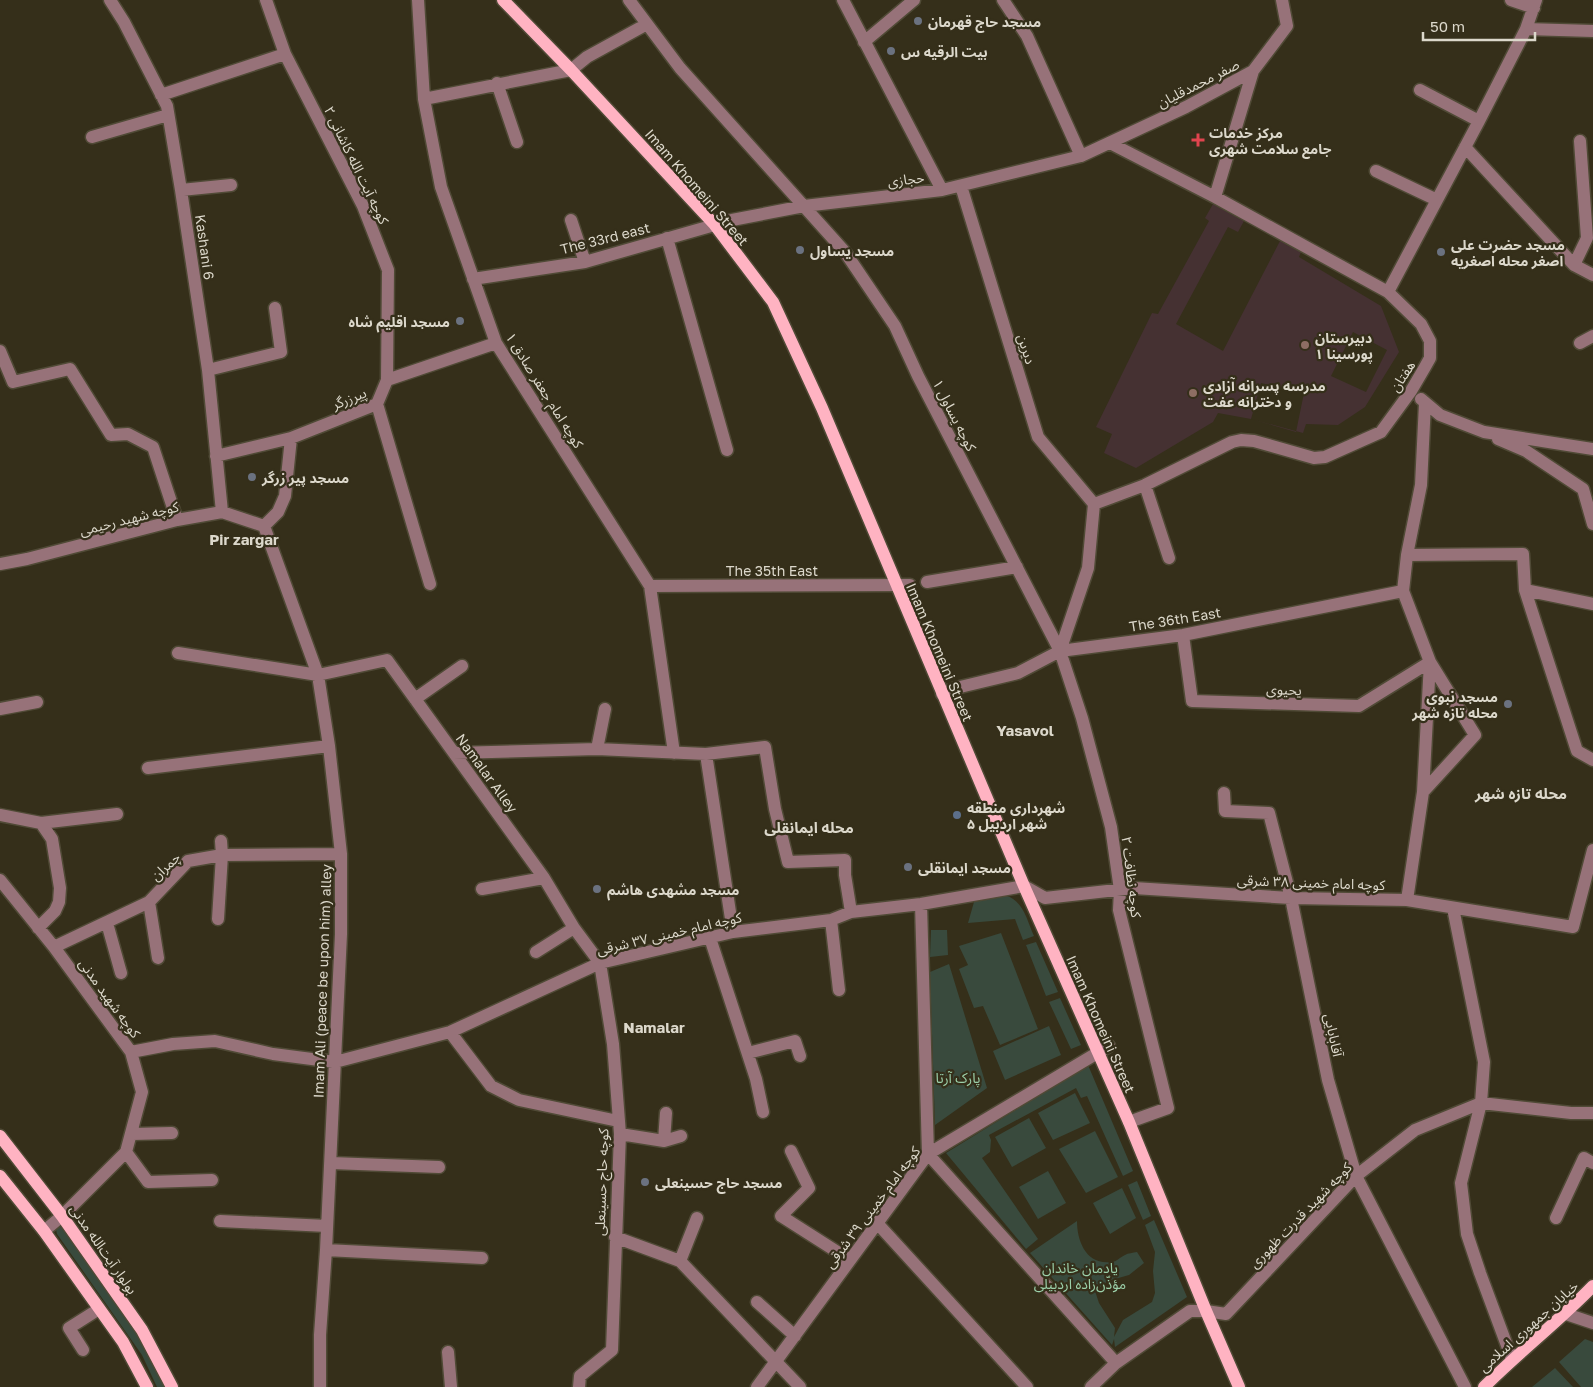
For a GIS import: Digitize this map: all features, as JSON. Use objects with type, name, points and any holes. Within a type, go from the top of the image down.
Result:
[{"type":"main road","name":"Imam Khomeini Street","points":[[504,0],[714,224],[773,302],[822,408],[895,585],[1024,886],[1103,1049],[1134,1120],[1206,1311],[1239,1387]]},
{"type":"main road","name":"بولوار آیت‌الله مدنی","points":[[0,1136],[62,1216],[142,1330],[172,1387]]},
{"type":"main road","points":[[0,1176],[44,1231],[123,1342],[147,1387]]},
{"type":"main road","name":"خیابان جمهوری اسلامی","points":[[1484,1387],[1512,1360],[1566,1314],[1593,1286]]},
{"type":"street","name":"Kashani 6","points":[[110,0],[124,22],[167,106],[208,370],[222,512]]},
{"type":"street","name":"کوچه آیت الله کاشانی ۲","points":[[266,0],[285,54],[363,206],[388,270],[387,380]]},
{"type":"street","name":"کوچه امام جعفر صادق ۱","points":[[418,0],[424,99],[441,187],[496,343],[650,586],[674,753]]},
{"type":"street","name":"کوچه یساول ۱","points":[[629,0],[680,68],[845,252],[895,326],[918,376],[1060,651]]},
{"type":"street","points":[[843,0],[942,190]]},
{"type":"street","points":[[864,42],[914,0]]},
{"type":"street","points":[[1003,0],[1027,36],[1081,156]]},
{"type":"street","name":"صفر محمدقلیان","points":[[1081,156],[1186,107],[1254,71],[1287,26],[1282,0]]},
{"type":"street","points":[[1388,292],[1526,29],[1535,4],[1511,0]]},
{"type":"street","points":[[424,99],[497,83],[524,80],[571,70],[587,58],[647,24]]},
{"type":"street","points":[[1526,29],[1593,31]]},
{"type":"street","points":[[161,94],[285,54]]},
{"type":"street","points":[[1215,197],[1254,71]]},
{"type":"street","points":[[497,83],[518,142]]},
{"type":"street","points":[[1420,90],[1479,121]]},
{"type":"street","points":[[92,137],[168,115]]},
{"type":"street","points":[[1574,265],[1587,238],[1580,141]]},
{"type":"street","name":"هفتان","points":[[1094,504],[1144,485],[1232,442],[1241,440],[1254,441],[1314,458],[1325,457],[1381,432],[1411,391],[1430,358],[1430,341],[1421,324],[1388,292],[1110,142]]},
{"type":"street","points":[[1465,147],[1574,265],[1593,275]]},
{"type":"street","name":"حجازی","points":[[732,220],[804,206],[942,190],[1081,156]]},
{"type":"street","points":[[1376,171],[1437,200]]},
{"type":"street","points":[[181,190],[232,184]]},
{"type":"street","name":"دیرین","points":[[960,186],[1038,437],[1094,504]]},
{"type":"street","points":[[572,220],[585,262]]},
{"type":"street","name":"The 33rd east","points":[[473,279],[585,262],[732,220]]},
{"type":"street","points":[[667,238],[727,450]]},
{"type":"street","points":[[208,370],[281,352],[275,308]]},
{"type":"street","points":[[1580,343],[1593,336]]},
{"type":"street","points":[[387,380],[496,343]]},
{"type":"street","points":[[0,351],[13,382],[70,369],[111,435],[128,434],[153,447],[177,520]]},
{"type":"street","name":"پیرزرگر","points":[[216,456],[291,438],[377,404],[387,380]]},
{"type":"street","points":[[1411,391],[1440,415],[1526,451],[1583,489],[1593,524]]},
{"type":"street","points":[[1423,792],[1475,735],[1430,662],[1403,591],[1407,555],[1422,485],[1425,403]]},
{"type":"street","points":[[377,404],[430,584]]},
{"type":"street","points":[[1484,432],[1593,449]]},
{"type":"street","points":[[264,526],[278,512],[285,496],[291,438]]},
{"type":"street","points":[[1144,485],[1169,558]]},
{"type":"street","points":[[1060,651],[1088,568],[1094,504]]},
{"type":"street","name":"کوچه شهید رحیمی","points":[[0,564],[28,559],[177,520],[222,512],[264,526]]},
{"type":"street","name":"Imam Ali (peace be upon him) alley","points":[[264,526],[318,675],[329,746],[341,854],[341,934],[331,1163],[320,1326],[320,1387]]},
{"type":"street","points":[[1407,555],[1523,554],[1525,590],[1577,751],[1593,760]]},
{"type":"street","points":[[927,582],[1017,567]]},
{"type":"street","name":"The 35th East","points":[[650,586],[910,585]]},
{"type":"street","points":[[1525,590],[1593,604]]},
{"type":"street","name":"The 36th East","points":[[942,694],[956,688],[1018,673],[1060,651],[1183,634],[1403,591]]},
{"type":"street","name":"یحیوی","points":[[1183,634],[1192,702],[1359,706],[1430,662]]},
{"type":"street","name":"کوچه نظافت ۲","points":[[1060,651],[1082,718],[1111,827],[1120,890],[1119,910],[1168,1108],[1134,1120]]},
{"type":"street","points":[[178,653],[318,675]]},
{"type":"street","name":"Namalar Alley","points":[[318,675],[388,660],[544,878],[574,928],[600,963]]},
{"type":"street","points":[[1407,900],[1423,792],[1430,662]]},
{"type":"street","points":[[415,698],[462,666]]},
{"type":"street","points":[[0,709],[37,702]]},
{"type":"street","points":[[597,749],[605,710]]},
{"type":"street","points":[[148,768],[329,746]]},
{"type":"street","points":[[454,753],[597,749],[706,754],[765,747],[775,809],[788,862],[845,860],[845,876],[851,912]]},
{"type":"street","points":[[706,754],[733,932]]},
{"type":"street","name":"آقابابایی","points":[[1224,793],[1225,811],[1270,813],[1291,898],[1328,1080],[1356,1176],[1465,1387]]},
{"type":"street","points":[[0,815],[41,823],[117,814]]},
{"type":"street","points":[[38,928],[55,911],[60,902],[52,839],[41,823]]},
{"type":"street","points":[[218,918],[222,855],[221,842]]},
{"type":"street","name":"کوچه امام خمینی ۳۸ شرقی","points":[[1024,886],[1045,898],[1134,888],[1291,898],[1407,900],[1573,927],[1593,850]]},
{"type":"street","name":"چمران","points":[[54,947],[149,902],[188,861],[222,855],[341,854]]},
{"type":"street","points":[[482,889],[544,878]]},
{"type":"street","name":"کوچه شهید مدنی","points":[[0,880],[54,947],[131,1052],[142,1092],[126,1152],[62,1216],[44,1231]]},
{"type":"street","name":"کوچه امام خمینی ۳۷ شرقی","points":[[335,1062],[450,1032],[600,963],[733,932],[831,920],[851,912],[921,904],[1024,886]]},
{"type":"street","points":[[149,902],[158,958]]},
{"type":"street","points":[[921,904],[928,1154],[1116,1363]]},
{"type":"street","points":[[1453,908],[1484,1062],[1481,1103],[1461,1183],[1467,1234],[1512,1360]]},
{"type":"street","points":[[831,920],[840,990]]},
{"type":"street","points":[[107,923],[120,972]]},
{"type":"street","points":[[536,952],[574,928]]},
{"type":"street","points":[[710,938],[756,1079],[762,1112]]},
{"type":"street","name":"کوچه حاج حسینعلی","points":[[579,1387],[580,1376],[612,1350],[620,1134],[613,1044],[600,963]]},
{"type":"street","points":[[450,1032],[491,1086],[519,1100],[618,1121]]},
{"type":"street","points":[[131,1052],[173,1044],[215,1041],[274,1054],[335,1062]]},
{"type":"street","points":[[748,1053],[795,1041],[800,1056]]},
{"type":"street","name":"کوچه امام خمینی ۳۹ شرقی","points":[[757,1387],[928,1154],[1103,1049]]},
{"type":"street","points":[[1481,1103],[1571,1113],[1593,1113]]},
{"type":"street","name":"کوچه شهید قدرت ظهوری","points":[[1206,1311],[1226,1314],[1356,1176],[1415,1130],[1481,1103]]},
{"type":"street","points":[[664,1141],[666,1113]]},
{"type":"street","points":[[132,1134],[172,1133]]},
{"type":"street","points":[[620,1134],[664,1141],[681,1136]]},
{"type":"street","points":[[791,1151],[809,1188],[781,1216],[850,1260]]},
{"type":"street","points":[[126,1152],[148,1182],[212,1180]]},
{"type":"street","points":[[1556,1218],[1584,1158],[1593,1163]]},
{"type":"street","points":[[331,1163],[438,1167]]},
{"type":"street","points":[[680,1261],[697,1218]]},
{"type":"street","points":[[220,1221],[327,1226]]},
{"type":"street","points":[[877,1223],[1027,1387]]},
{"type":"street","points":[[615,1237],[680,1261],[800,1387]]},
{"type":"street","points":[[326,1250],[482,1258]]},
{"type":"street","points":[[757,1302],[795,1336]]},
{"type":"street","points":[[83,1350],[69,1328],[99,1308]]},
{"type":"street","points":[[1091,1387],[1116,1363],[1190,1311],[1206,1311]]},
{"type":"street","points":[[1566,1314],[1593,1323]]},
{"type":"street","points":[[448,1352],[452,1387]]},
{"type":"shaded area","points":[[1213,204],[1244,221],[1238,232],[1228,227],[1176,324],[1223,351],[1280,241],[1301,252],[1299,257],[1381,306],[1399,352],[1365,407],[1338,425],[1306,424],[1303,433],[1296,431],[1304,393],[1261,383],[1251,419],[1218,413],[1213,422],[1136,468],[1104,453],[1112,434],[1096,427],[1152,313],[1158,314],[1209,221],[1205,218]],"holes":[[[1353,332],[1387,350],[1366,392],[1331,376]]]},
{"type":"green space","points":[[1007,896],[1021,907],[1034,936],[1023,940],[1015,919],[968,923],[974,902]]},
{"type":"green space","points":[[931,930],[947,930],[948,955],[930,957]]},
{"type":"green space","points":[[1001,933],[1038,1029],[1000,1045],[983,1006],[974,1008],[959,969],[968,965],[959,946]]},
{"type":"green space","points":[[1036,942],[1058,992],[1046,996],[1026,945]]},
{"type":"green space","name":"پارک آرتا","points":[[949,964],[987,1088],[935,1125],[930,972]]},
{"type":"green space","points":[[1060,998],[1081,1045],[1071,1049],[1049,1002]]},
{"type":"green space","name":"پارک آرتا","points":[[1049,1026],[1061,1055],[1005,1080],[993,1051]]},
{"type":"green space","name":"یادمان خاندان مؤذّن‌زاده اردبیلی","points":[[1088,1065],[1133,1171],[1123,1176],[1087,1096],[1081,1098],[1076,1088],[989,1135],[991,1140],[990,1152],[982,1158],[1038,1239],[1026,1249],[946,1153]]},
{"type":"green space","points":[[1075,1093],[1090,1123],[1053,1140],[1038,1113]]},
{"type":"green space","points":[[1029,1118],[1046,1148],[1012,1167],[995,1137]]},
{"type":"green space","points":[[1095,1131],[1118,1177],[1086,1193],[1059,1149]]},
{"type":"green space","name":"یادمان خاندان مؤذّن‌زاده اردبیلی","points":[[1048,1171],[1066,1203],[1038,1219],[1019,1187]]},
{"type":"green space","points":[[1137,1181],[1151,1216],[1143,1220],[1128,1185]]},
{"type":"green space","name":"یادمان خاندان مؤذّن‌زاده اردبیلی","points":[[1122,1188],[1136,1218],[1110,1234],[1093,1203]]},
{"type":"green space","name":"یادمان خاندان مؤذّن‌زاده اردبیلی","points":[[1154,1220],[1187,1297],[1115,1347],[1114,1339],[1112,1345],[1030,1253],[1077,1221],[1081,1244],[1089,1256],[1095,1260],[1113,1262],[1126,1254],[1137,1252],[1144,1263],[1129,1275],[1108,1281],[1095,1291],[1099,1303],[1115,1328],[1114,1337],[1123,1320],[1152,1302],[1155,1293],[1153,1271],[1155,1252],[1145,1225]]},
{"type":"green space","points":[[59,1226],[64,1229],[148,1350],[166,1387],[157,1387],[142,1355],[57,1234],[56,1229]]},
{"type":"green space","points":[[1585,1339],[1593,1342],[1593,1387],[1581,1387],[1559,1362]]},
{"type":"green space","points":[[1555,1368],[1573,1387],[1532,1387]]},
{"type":"place","name":"مسجد حاج قهرمان","points":[[918,21]]},
{"type":"place","name":"بیت الرقیه س","points":[[891,51]]},
{"type":"place","name":"مرکز خدمات جامع سلامت شهری","points":[[1198,140]]},
{"type":"place","name":"مسجد یساول","points":[[800,250]]},
{"type":"place","name":"مسجد حضرت علی اصغر محله اصغریه","points":[[1441,252]]},
{"type":"place","name":"مسجد اقلیم شاه","points":[[460,321]]},
{"type":"place","name":"دبیرستان پورسینا ۱","points":[[1305,345]]},
{"type":"place","name":"مدرسه پسرانه آزادی و دخترانه عفت","points":[[1193,393]]},
{"type":"place","name":"مسجد پیر زرگر","points":[[252,477]]},
{"type":"place","name":"مسجد نبوی محله تازه شهر","points":[[1508,704]]},
{"type":"place","name":"شهرداری منطقه ۵ شهر اردبیل","points":[[957,815]]},
{"type":"place","name":"مسجد ایمانقلی","points":[[908,867]]},
{"type":"place","name":"مسجد مشهدی هاشم","points":[[597,889]]},
{"type":"place","name":"مسجد حاج حسینعلی","points":[[645,1182]]},
{"type":"district","name":"Pir zargar","points":[[244,539]]},
{"type":"district","name":"Yasavol","points":[[1025,730]]},
{"type":"district","name":"محله تازه شهر","points":[[1521,793]]},
{"type":"district","name":"محله ایمانقلی","points":[[809,827]]},
{"type":"district","name":"Namalar","points":[[654,1027]]}]
